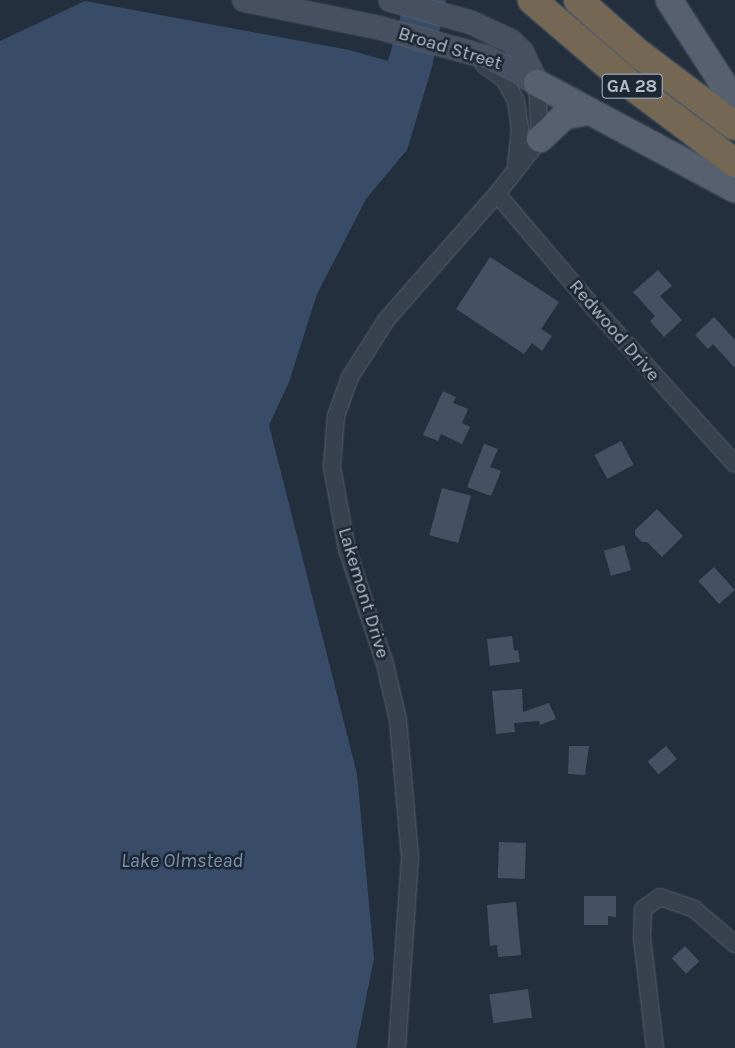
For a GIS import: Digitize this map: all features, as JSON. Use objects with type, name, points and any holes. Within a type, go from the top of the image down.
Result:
[{"type":"highway","name":"GA 28","points":[[578,0],[638,53],[735,126]]},
{"type":"highway","name":"GA 28","points":[[533,1],[646,97],[735,163]]},
{"type":"main road","name":"Broad Street","points":[[244,0],[380,28],[486,57],[537,83]]},
{"type":"main road","name":"Broad Street","points":[[390,0],[470,22],[511,40],[522,52],[537,83]]},
{"type":"main road","points":[[669,0],[735,102]]},
{"type":"main road","points":[[537,83],[735,189]]},
{"type":"main road","points":[[540,139],[565,116],[590,111]]},
{"type":"street","name":"Lakemont Drive","points":[[461,50],[504,79],[516,101],[520,128],[516,166]]},
{"type":"street","points":[[537,83],[540,139]]},
{"type":"street","name":"Lakemont Drive","points":[[398,1048],[410,857],[400,747],[385,664],[347,549],[332,467],[336,416],[350,378],[387,319],[497,194],[516,166],[540,139]]},
{"type":"street","name":"Redwood Drive","points":[[497,194],[588,302],[735,464]]},
{"type":"street","points":[[655,1048],[642,938],[643,908],[660,897],[694,908],[735,944]]},
{"type":"water","name":"Lake Olmstead","points":[[405,0],[446,0],[432,67],[407,150],[366,199],[317,294],[289,382],[269,425],[357,774],[374,958],[356,1048],[0,1048],[0,41],[85,1],[349,50],[388,61]]},
{"type":"building","points":[[490,257],[559,302],[541,329],[552,336],[542,351],[532,343],[524,354],[456,309]]},
{"type":"building","points":[[658,270],[672,286],[660,296],[682,320],[664,337],[650,321],[655,316],[633,292]]},
{"type":"building","points":[[714,317],[735,340],[735,368],[713,344],[708,349],[695,335]]},
{"type":"building","points":[[443,391],[456,397],[453,403],[468,409],[462,423],[470,427],[462,444],[441,434],[438,441],[423,435]]},
{"type":"building","points":[[621,441],[634,465],[607,479],[595,455]]},
{"type":"building","points":[[484,444],[498,449],[490,467],[501,471],[491,496],[467,487]]},
{"type":"building","points":[[442,488],[471,496],[458,543],[429,535]]},
{"type":"building","points":[[657,509],[683,536],[662,557],[647,542],[642,542],[635,535],[635,530]]},
{"type":"building","points":[[624,545],[631,570],[611,576],[604,551]]},
{"type":"building","points":[[714,567],[735,590],[719,604],[698,581]]},
{"type":"building","points":[[512,636],[514,651],[518,650],[520,662],[490,666],[487,639]]},
{"type":"building","points":[[522,689],[523,712],[549,703],[556,719],[540,725],[539,721],[514,723],[515,732],[496,734],[492,691]]},
{"type":"building","points":[[569,746],[589,746],[585,775],[568,774]]},
{"type":"building","points":[[666,746],[677,759],[659,774],[648,761]]},
{"type":"building","points":[[499,842],[526,843],[525,879],[498,878]]},
{"type":"building","points":[[584,896],[616,896],[616,917],[608,916],[608,925],[584,925]]},
{"type":"building","points":[[516,902],[521,955],[498,957],[497,945],[490,946],[487,905]]},
{"type":"building","points":[[685,946],[699,961],[686,974],[672,958]]},
{"type":"building","points":[[528,989],[532,1018],[493,1023],[489,994]]}]
